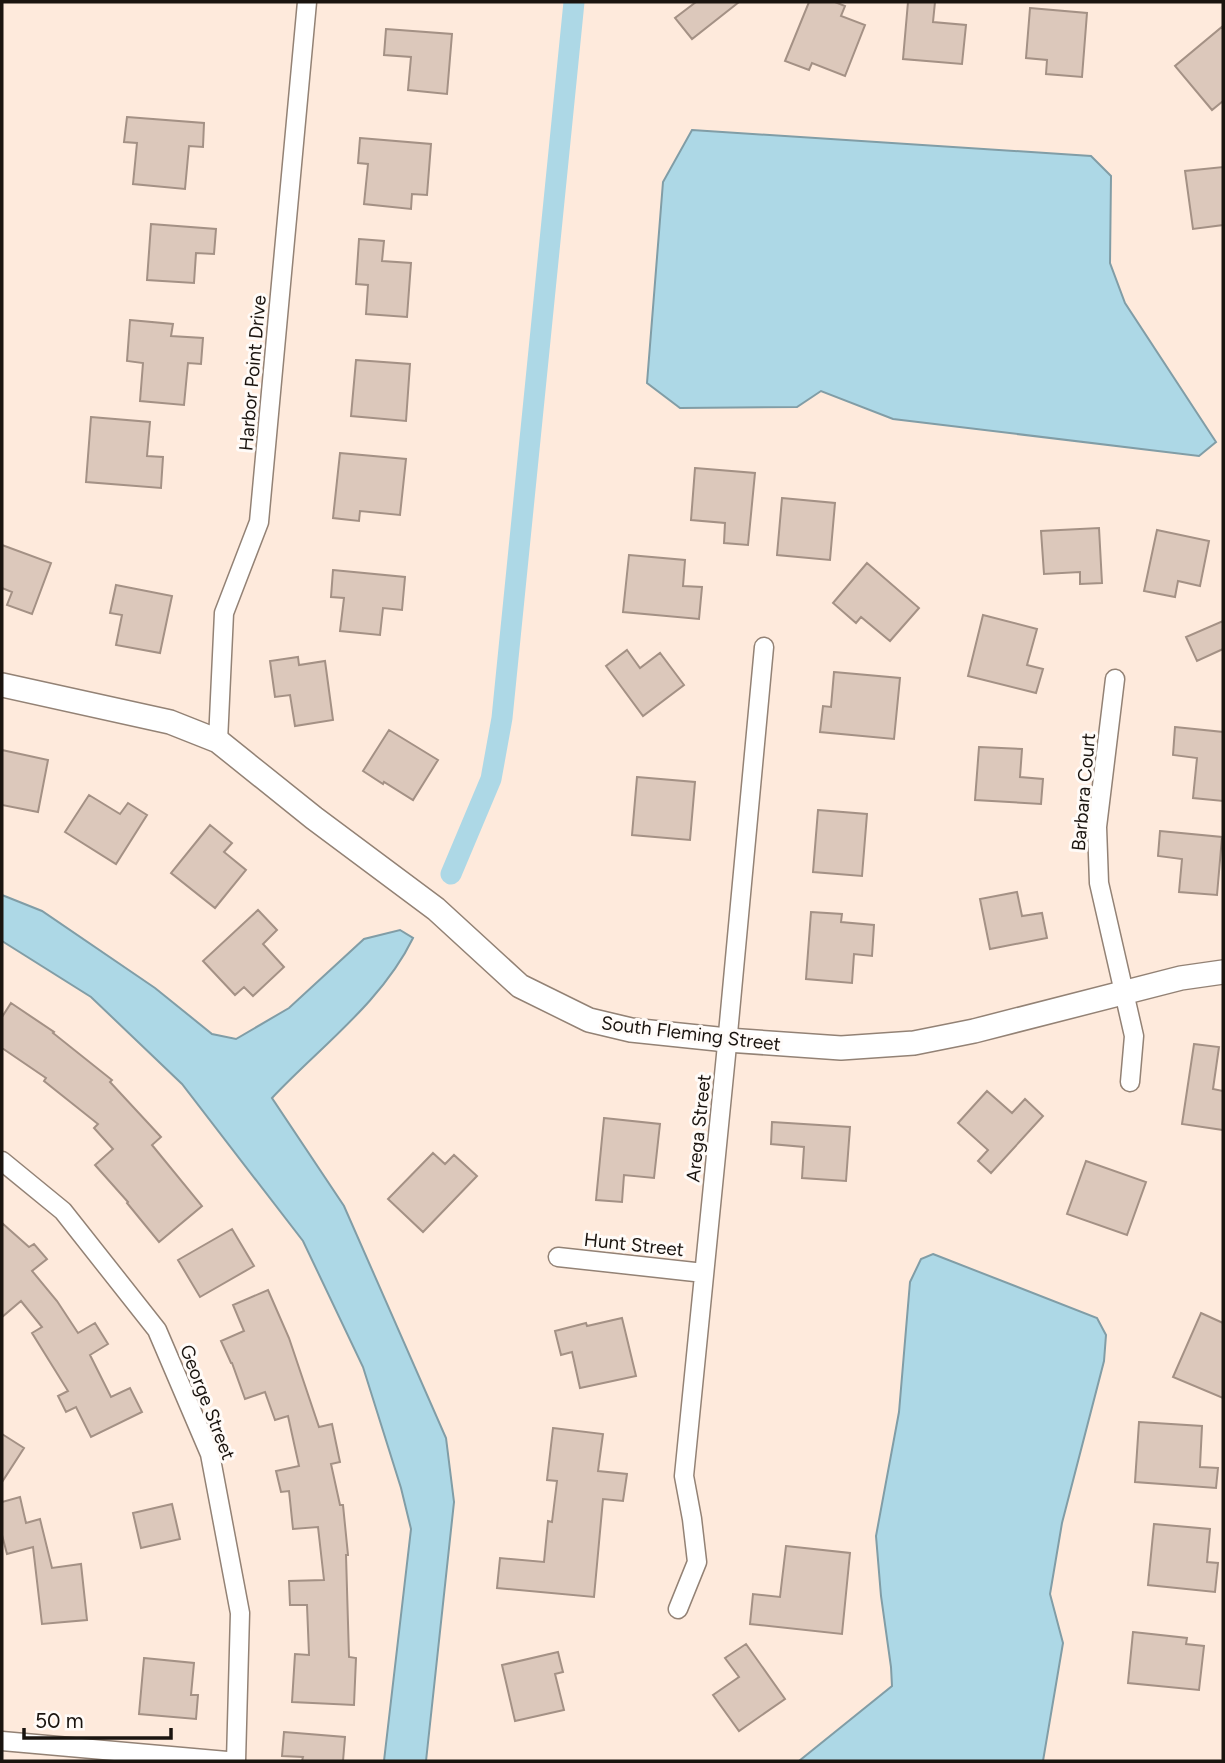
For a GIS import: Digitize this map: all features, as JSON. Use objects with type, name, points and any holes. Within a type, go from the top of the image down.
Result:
[{"type":"street","name":"Harbor Point Drive","points":[[218,741],[224,613],[259,522],[307,2]]},
{"type":"street","name":"Arega Street","points":[[678,1609],[696,1562],[684,1476],[764,647]]},
{"type":"street","name":"Barbara Court","points":[[1115,679],[1097,827],[1099,883],[1134,1036],[1130,1082]]},
{"type":"street","name":"South Fleming Street","points":[[2,685],[170,722],[218,741],[314,818],[436,909],[520,986],[589,1020],[631,1030],[841,1048],[914,1043],[974,1031],[1123,991],[1223,972]]},
{"type":"street","name":"George Street","points":[[2,1161],[63,1211],[157,1330],[210,1454],[240,1613],[236,1761]]},
{"type":"street","name":"Hunt Street","points":[[558,1256],[705,1273]]},
{"type":"street","points":[[2,1741],[228,1761]]},
{"type":"water","points":[[692,130],[1091,156],[1111,176],[1110,263],[1125,303],[1216,442],[1199,456],[893,419],[821,391],[797,407],[680,408],[647,383],[663,182]]},
{"type":"water","points":[[2,895],[42,911],[155,988],[212,1034],[236,1039],[289,1008],[364,939],[400,930],[413,938],[385,983],[349,1023],[272,1098],[344,1206],[446,1438],[454,1502],[426,1761],[384,1761],[411,1529],[363,1367],[303,1241],[182,1084],[91,997],[2,941]]},
{"type":"water","points":[[933,1254],[1097,1318],[1106,1335],[1104,1361],[1062,1523],[1050,1594],[1063,1643],[1043,1761],[799,1761],[892,1686],[876,1536],[899,1412],[910,1282],[921,1259]]},
{"type":"building","points":[[696,2],[739,2],[692,39],[675,18]]},
{"type":"building","points":[[809,2],[835,2],[845,6],[841,16],[865,25],[845,76],[812,63],[809,70],[785,61]]},
{"type":"building","points":[[908,2],[935,2],[933,22],[966,25],[962,64],[903,59]]},
{"type":"building","points":[[1030,8],[1087,13],[1082,77],[1046,74],[1047,60],[1026,58]]},
{"type":"building","points":[[1223,26],[1223,101],[1212,110],[1175,66]]},
{"type":"building","points":[[386,29],[452,34],[447,94],[408,90],[411,57],[384,55]]},
{"type":"building","points":[[127,117],[204,123],[203,147],[189,146],[185,189],[133,184],[137,143],[124,142]]},
{"type":"building","points":[[360,138],[431,144],[427,195],[412,194],[411,209],[364,204],[368,164],[358,163]]},
{"type":"building","points":[[1223,167],[1223,225],[1193,229],[1185,171]]},
{"type":"building","points":[[151,224],[216,229],[214,254],[196,253],[194,283],[147,280]]},
{"type":"building","points":[[359,239],[384,241],[382,261],[411,263],[407,317],[366,314],[368,285],[356,284]]},
{"type":"building","points":[[130,320],[173,324],[171,336],[203,338],[201,364],[188,363],[184,405],[140,401],[143,363],[127,361]]},
{"type":"building","points":[[356,360],[410,364],[406,421],[351,416]]},
{"type":"building","points":[[91,417],[150,422],[147,456],[163,457],[161,488],[86,482]]},
{"type":"building","points":[[340,453],[406,459],[400,515],[360,511],[359,521],[333,518]]},
{"type":"building","points":[[695,468],[755,473],[748,545],[724,543],[725,523],[691,520]]},
{"type":"building","points":[[782,498],[835,503],[830,560],[777,555]]},
{"type":"building","points":[[1099,528],[1102,583],[1080,584],[1080,572],[1044,574],[1041,531]]},
{"type":"building","points":[[1157,530],[1209,541],[1200,586],[1178,581],[1175,597],[1144,591]]},
{"type":"building","points":[[2,545],[51,563],[32,614],[7,605],[12,592],[2,588]]},
{"type":"building","points":[[629,555],[685,560],[683,586],[702,587],[699,619],[623,612]]},
{"type":"building","points":[[867,563],[919,608],[890,641],[861,617],[856,623],[833,603]]},
{"type":"building","points":[[333,570],[405,577],[402,610],[383,608],[380,635],[340,631],[344,598],[331,597]]},
{"type":"building","points":[[116,585],[172,596],[160,653],[116,645],[122,615],[110,613]]},
{"type":"building","points":[[983,615],[1037,629],[1027,665],[1043,669],[1036,693],[968,676]]},
{"type":"building","points":[[1223,621],[1223,649],[1197,661],[1186,637]]},
{"type":"building","points":[[627,650],[640,668],[660,653],[684,685],[643,716],[606,666]]},
{"type":"building","points":[[298,657],[299,665],[325,661],[333,720],[295,726],[290,695],[275,697],[270,661]]},
{"type":"building","points":[[834,672],[900,678],[894,739],[820,732],[823,706],[831,707]]},
{"type":"building","points":[[1175,727],[1223,732],[1223,801],[1193,798],[1197,758],[1173,755]]},
{"type":"building","points":[[389,730],[438,760],[413,800],[363,771]]},
{"type":"building","points":[[979,747],[1022,749],[1020,777],[1043,779],[1041,804],[975,800]]},
{"type":"building","points":[[2,750],[48,760],[38,812],[2,805]]},
{"type":"building","points":[[637,777],[695,782],[690,840],[632,835]]},
{"type":"building","points":[[89,795],[120,814],[128,803],[147,815],[116,864],[65,832]]},
{"type":"building","points":[[818,810],[867,814],[862,876],[813,872]]},
{"type":"building","points":[[210,825],[232,843],[224,852],[246,870],[215,908],[171,873]]},
{"type":"building","points":[[1160,831],[1222,837],[1217,895],[1179,892],[1182,859],[1158,856]]},
{"type":"building","points":[[1017,892],[1022,916],[1042,913],[1047,938],[990,949],[980,899]]},
{"type":"building","points":[[258,910],[277,930],[263,944],[284,967],[253,996],[244,987],[235,995],[203,961]]},
{"type":"building","points":[[811,912],[842,914],[841,922],[874,925],[872,956],[854,954],[852,983],[806,979]]},
{"type":"building","points":[[11,1003],[54,1032],[112,1080],[110,1082],[161,1137],[152,1145],[202,1206],[159,1242],[95,1165],[113,1149],[94,1128],[98,1124],[44,1081],[46,1078],[2,1048],[2,1017]]},
{"type":"building","points":[[1194,1044],[1219,1047],[1213,1089],[1223,1091],[1223,1130],[1182,1124]]},
{"type":"building","points":[[987,1091],[1012,1113],[1025,1099],[1043,1116],[991,1173],[978,1161],[988,1150],[958,1123]]},
{"type":"building","points":[[604,1118],[660,1124],[654,1178],[624,1175],[622,1202],[596,1200]]},
{"type":"building","points":[[772,1122],[850,1127],[846,1181],[802,1178],[804,1147],[771,1144]]},
{"type":"building","points":[[433,1153],[445,1164],[454,1155],[477,1176],[423,1232],[388,1199]]},
{"type":"building","points":[[1086,1161],[1146,1182],[1127,1235],[1067,1214]]},
{"type":"building","points":[[2,1223],[29,1247],[34,1244],[47,1259],[32,1271],[57,1301],[78,1333],[95,1323],[108,1344],[90,1355],[111,1397],[130,1388],[142,1412],[91,1437],[76,1407],[66,1412],[58,1396],[68,1391],[32,1333],[42,1327],[21,1301],[2,1317]]},
{"type":"building","points":[[232,1229],[254,1266],[200,1297],[178,1260]]},
{"type":"building","points":[[268,1290],[289,1338],[319,1427],[332,1424],[340,1462],[331,1464],[340,1505],[343,1505],[348,1555],[349,1657],[356,1658],[354,1705],[292,1702],[295,1654],[309,1655],[307,1605],[290,1605],[289,1581],[324,1580],[318,1527],[293,1529],[289,1491],[281,1492],[276,1471],[299,1466],[288,1416],[275,1420],[265,1392],[245,1399],[221,1341],[244,1331],[233,1305]]},
{"type":"building","points":[[1201,1313],[1223,1323],[1223,1398],[1173,1377]]},
{"type":"building","points":[[622,1318],[636,1376],[580,1388],[572,1352],[561,1355],[555,1331]]},
{"type":"building","points":[[1139,1422],[1202,1426],[1200,1467],[1218,1468],[1216,1488],[1135,1482]]},
{"type":"building","points":[[553,1428],[603,1434],[598,1471],[627,1474],[623,1501],[603,1499],[594,1597],[497,1588],[500,1558],[544,1562],[548,1521],[552,1522],[557,1481],[547,1480]]},
{"type":"building","points":[[2,1434],[24,1448],[2,1482]]},
{"type":"building","points":[[20,1497],[26,1523],[40,1519],[52,1568],[81,1564],[87,1620],[42,1624],[33,1547],[7,1554],[2,1535],[2,1502]]},
{"type":"building","points":[[172,1504],[180,1539],[141,1548],[133,1513]]},
{"type":"building","points":[[1154,1524],[1210,1529],[1207,1562],[1218,1563],[1215,1592],[1148,1585]]},
{"type":"building","points":[[786,1546],[850,1553],[842,1634],[750,1624],[753,1594],[780,1597]]},
{"type":"building","points":[[1133,1632],[1187,1638],[1186,1644],[1204,1646],[1199,1690],[1128,1683]]},
{"type":"building","points":[[746,1644],[785,1699],[739,1731],[713,1695],[739,1677],[725,1658]]},
{"type":"building","points":[[558,1652],[563,1672],[555,1674],[564,1710],[515,1721],[502,1665]]},
{"type":"building","points":[[144,1658],[194,1663],[191,1695],[198,1695],[196,1719],[139,1714]]},
{"type":"building","points":[[284,1732],[345,1737],[343,1761],[302,1761],[303,1757],[282,1756]]},
{"type":"waterway","points":[[451,874],[491,779],[502,718],[574,2]]}]
